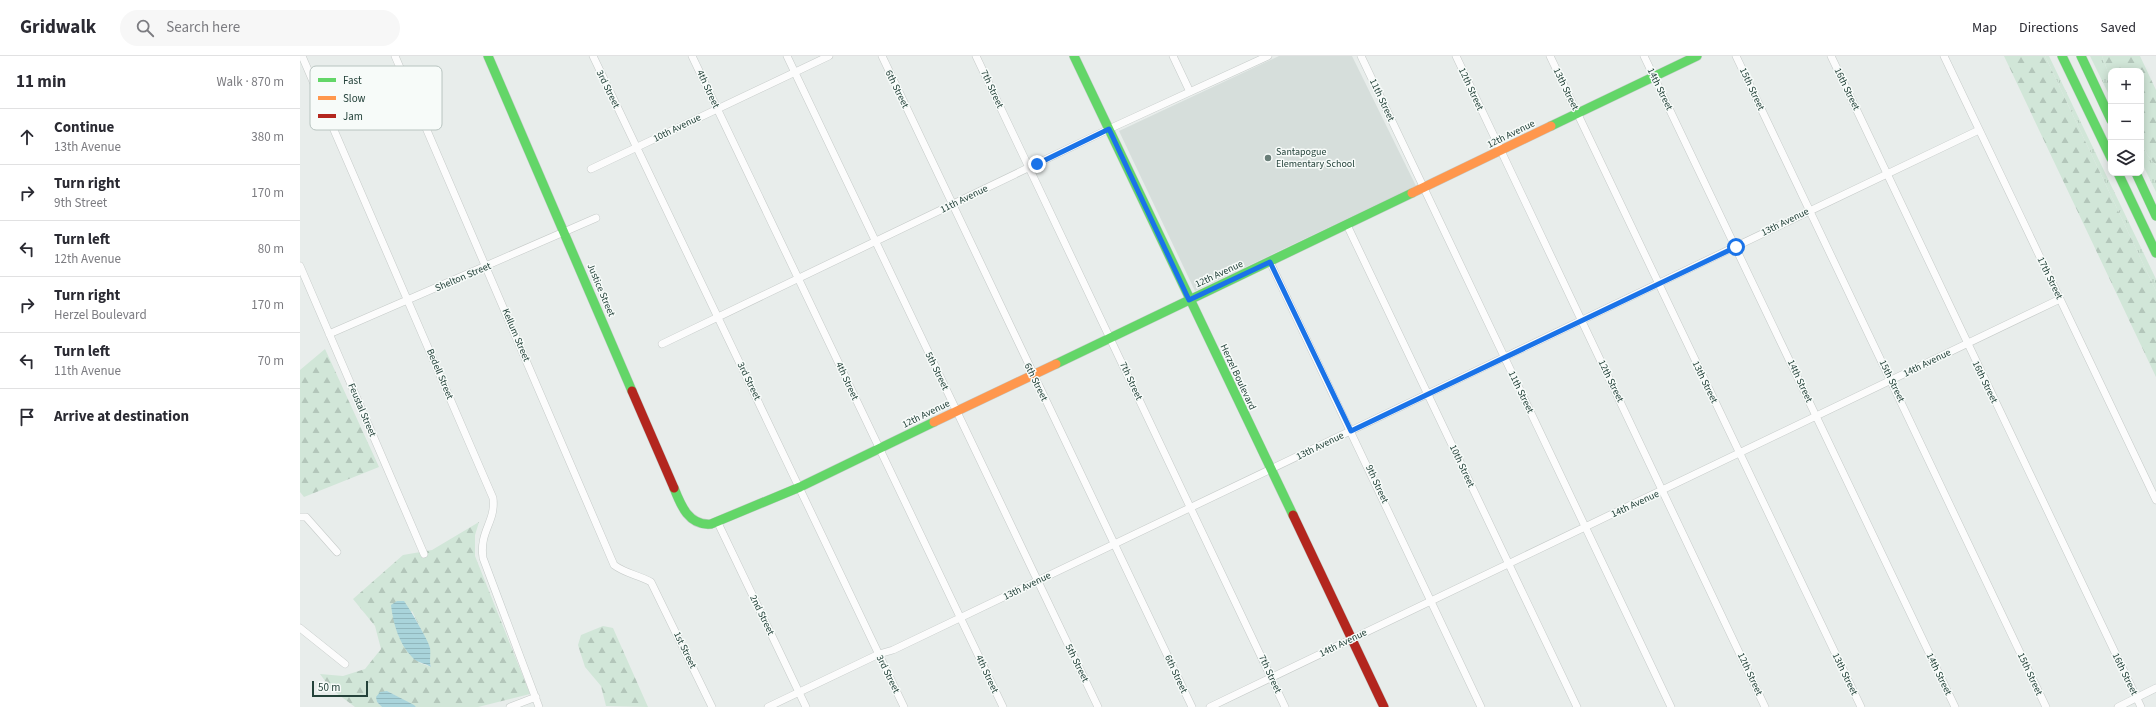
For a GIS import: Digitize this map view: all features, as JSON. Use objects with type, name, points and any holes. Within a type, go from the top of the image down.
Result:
[{"type":"main road","name":"Justice Street","points":[[488,56],[683,509],[691,520],[703,525]]},
{"type":"main road","name":"Herzel Boulevard","points":[[1074,56],[1384,707]]},
{"type":"main road","name":"12th Avenue","points":[[703,525],[718,523],[787,490],[800,487],[1110,337],[1424,189],[1697,56]]},
{"type":"main road","points":[[2062,56],[2108,152]]},
{"type":"main road","points":[[2081,56],[2108,114]]},
{"type":"main road","points":[[2085,56],[2094,84]]},
{"type":"main road","points":[[2119,176],[2156,253]]},
{"type":"main road","points":[[2137,176],[2156,216]]},
{"type":"street","name":"Bedell Street","points":[[302,56],[310,74]]},
{"type":"street","name":"Kellum Street","points":[[395,56],[399,66]]},
{"type":"street","name":"3rd Street","points":[[593,56],[904,707]]},
{"type":"street","name":"4th Street","points":[[692,56],[1003,707]]},
{"type":"street","name":"5th Street","points":[[787,56],[1098,707]]},
{"type":"street","name":"10th Avenue","points":[[591,169],[829,56]]},
{"type":"street","name":"6th Street","points":[[882,56],[1192,707]]},
{"type":"street","name":"7th Street","points":[[976,56],[1285,707]]},
{"type":"street","points":[[1173,56],[1190,92]]},
{"type":"street","name":"11th Avenue","points":[[662,344],[1109,129],[1267,56]]},
{"type":"street","name":"11th Street","points":[[1361,56],[1671,707]]},
{"type":"street","name":"12th Street","points":[[1456,56],[1766,707]]},
{"type":"street","name":"13th Street","points":[[1550,56],[1861,707]]},
{"type":"street","name":"14th Street","points":[[1644,56],[1955,707]]},
{"type":"street","name":"15th Street","points":[[1736,56],[2046,707]]},
{"type":"street","name":"16th Street","points":[[1831,56],[2141,707]]},
{"type":"street","name":"17th Street","points":[[1944,56],[2156,500]]},
{"type":"street","name":"Bedell Street","points":[[334,130],[493,498],[494,508],[481,545],[483,558],[540,707]]},
{"type":"street","name":"Kellum Street","points":[[427,130],[614,565],[623,572],[641,576],[651,582],[658,594]]},
{"type":"street","name":"13th Avenue","points":[[768,707],[879,654],[893,650],[961,618],[1505,359],[1810,210],[1979,130]]},
{"type":"street","name":"Shelton Street","points":[[329,334],[596,218]]},
{"type":"street","name":"10th Street","points":[[1347,225],[1577,707]]},
{"type":"street","name":"9th Street","points":[[1270,262],[1481,707]]},
{"type":"street","name":"Feustal Street","points":[[300,266],[424,554]]},
{"type":"street","name":"14th Avenue","points":[[1210,707],[2060,299]]},
{"type":"street","points":[[300,517],[306,518],[337,552]]},
{"type":"street","name":"2nd Street","points":[[718,523],[806,707]]},
{"type":"street","name":"1st Street","points":[[658,594],[712,707]]},
{"type":"street","points":[[300,628],[345,664]]},
{"type":"street","points":[[2118,707],[2156,688]]},
{"type":"street","points":[[510,707],[536,697]]},
{"type":"shaded area","name":"Santapogue Elementary School","points":[[1279,56],[1352,56],[1416,186],[1195,291],[1119,131]]},
{"type":"green space","points":[[2004,56],[2045,56],[2156,291],[2156,377]]},
{"type":"green space","points":[[2045,56],[2049,56],[2156,279],[2156,291]]},
{"type":"green space","points":[[2090,56],[2102,56],[2108,72],[2108,93]]},
{"type":"green space","points":[[2102,56],[2140,56],[2156,90],[2156,165],[2148,156],[2144,148],[2144,68],[2108,68],[2108,72]]},
{"type":"green space","points":[[2144,148],[2148,156],[2156,165],[2156,192],[2144,167]]},
{"type":"green space","points":[[325,349],[379,467],[304,497],[300,492],[300,370]]},
{"type":"green space","points":[[479,522],[475,535],[475,556],[530,694],[478,707],[416,707],[387,691],[377,702],[382,707],[355,707],[331,689],[320,674],[343,676],[365,669],[381,649],[375,626],[353,599],[403,555],[432,550]],"holes":[[[412,611],[430,648],[429,659],[431,667],[420,663],[399,637],[397,629]]]},
{"type":"green space","points":[[603,626],[613,628],[648,707],[606,706],[601,686],[585,667],[578,645],[581,635]]},
{"type":"water","points":[[397,601],[404,601],[426,639],[430,648],[431,667],[414,659],[407,652],[400,640],[393,619],[391,605]]},
{"type":"water","points":[[387,691],[416,707],[382,707],[377,702],[376,697],[380,692]]},
{"type":"traffic: fast","points":[[488,56],[632,391]]},
{"type":"traffic: fast","points":[[1074,56],[1293,515]]},
{"type":"traffic: fast","points":[[1551,126],[1697,56]]},
{"type":"traffic: fast","points":[[2062,56],[2108,152]]},
{"type":"traffic: fast","points":[[2081,56],[2108,114]]},
{"type":"traffic: fast","points":[[2119,176],[2156,253]]},
{"type":"traffic: fast","points":[[2137,176],[2156,216]]},
{"type":"traffic: fast","points":[[1056,364],[1412,193]]},
{"type":"traffic: fast","points":[[674,488],[683,508],[691,518],[703,524],[711,524],[800,487],[934,422]]},
{"type":"traffic: slow","points":[[1412,193],[1551,126]]},
{"type":"traffic: slow","points":[[934,422],[1056,364]]},
{"type":"traffic: jam","points":[[632,391],[674,488]]},
{"type":"traffic: jam","points":[[1293,515],[1384,707]]},
{"type":"place","name":"Santapogue Elementary School","points":[[1268,158]]},
{"type":"route","points":[[1037,164],[1109,129],[1189,300],[1270,262],[1351,431],[1505,359],[1736,247]]}]
